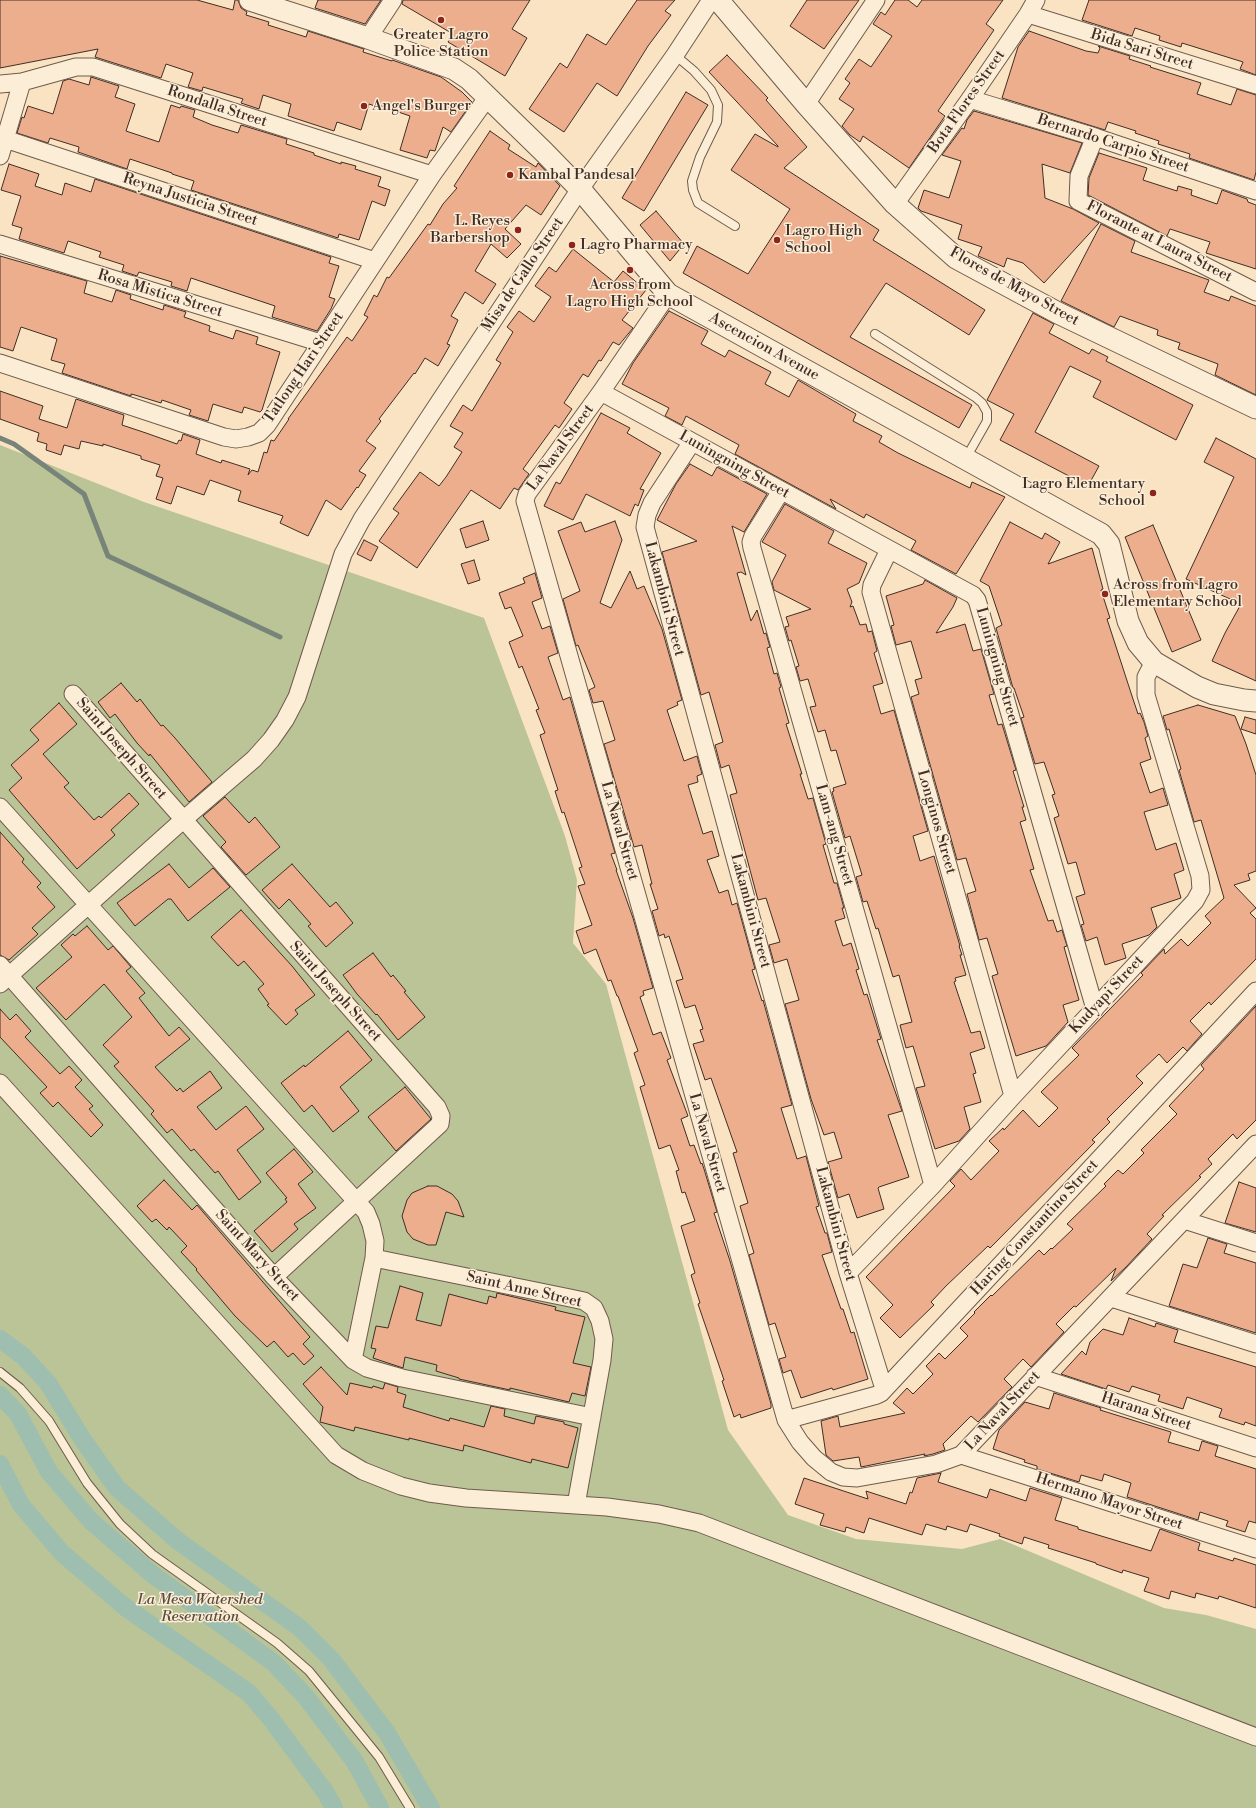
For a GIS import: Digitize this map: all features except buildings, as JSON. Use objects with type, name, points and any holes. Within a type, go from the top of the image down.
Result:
[{"type":"street","name":"Ascencion Avenue","points":[[250,0],[368,38],[454,69],[469,79],[580,189],[668,294],[1101,534],[1109,544],[1128,622],[1138,643],[1154,662],[1197,687],[1214,694],[1256,701]]},
{"type":"street","points":[[368,38],[393,0]]},
{"type":"street","name":"Misa de Gallo Street","points":[[3,975],[88,905],[254,759],[271,740],[285,720],[299,691],[343,554],[362,519],[580,189],[675,55],[711,0]]},
{"type":"street","name":"Flores de Mayo Street","points":[[718,0],[806,104],[895,204],[956,258],[1058,313],[1256,408]]},
{"type":"street","points":[[806,104],[876,0]]},
{"type":"street","name":"Bida Sari Street","points":[[1032,7],[1256,85]]},
{"type":"street","name":"Bota Flores Street","points":[[895,204],[1032,7]]},
{"type":"street","name":"Rondalla Street","points":[[0,84],[22,82],[76,67],[93,67],[432,175]]},
{"type":"street","points":[[0,156],[22,82]]},
{"type":"street","name":"Tatlong Hari Street","points":[[0,363],[217,435],[236,439],[248,438],[258,434],[267,425],[432,175],[487,98]]},
{"type":"street","name":"Bernardo Carpio Street","points":[[970,98],[1095,136],[1256,191]]},
{"type":"street","name":"Florante at Laura Street","points":[[1095,136],[1079,176],[1078,201],[1256,292]]},
{"type":"street","name":"Reyna Justicia Street","points":[[5,139],[375,261]]},
{"type":"street","name":"Rosa Mistica Street","points":[[0,244],[321,343]]},
{"type":"street","name":"La Naval Street","points":[[668,294],[601,392],[527,494],[525,501],[786,1420],[800,1442],[814,1458],[831,1472],[844,1477],[857,1478],[936,1464],[961,1455],[1256,1144]]},
{"type":"street","name":"Luningning Street","points":[[601,392],[973,595],[977,600],[1095,1009]]},
{"type":"street","name":"Lakambini Street","points":[[692,442],[652,503],[647,515],[645,527],[848,1273],[884,1389]]},
{"type":"street","name":"Lam-ang Street","points":[[781,491],[753,536],[751,542],[752,548],[933,1185]]},
{"type":"street","name":"Longinos Street","points":[[889,550],[872,586],[871,592],[1013,1096]]},
{"type":"street","name":"Kudyapi Street","points":[[848,1273],[933,1185],[1013,1096],[1195,901],[1201,890],[1200,876],[1146,695],[1146,677],[1154,662]]},
{"type":"street","name":"Saint Joseph Street","points":[[73,694],[437,1107],[440,1116],[440,1124],[274,1277]]},
{"type":"street","points":[[0,807],[366,1212],[371,1224],[375,1241],[374,1258],[353,1360]]},
{"type":"street","name":"Saint Mary Street","points":[[3,975],[274,1277],[353,1360],[367,1368],[402,1378],[592,1417]]},
{"type":"street","name":"Haring Constantino Street","points":[[786,1420],[877,1395],[884,1389],[1256,991]]},
{"type":"street","points":[[0,1083],[336,1455],[363,1471],[400,1486],[429,1493],[466,1498],[608,1507],[659,1514],[699,1523],[1256,1737]]},
{"type":"street","points":[[1184,1220],[1256,1243]]},
{"type":"street","name":"Saint Anne Street","points":[[374,1258],[584,1301],[594,1308],[600,1321],[604,1338],[602,1360],[576,1505]]},
{"type":"street","points":[[1111,1298],[1256,1344]]},
{"type":"street","name":"Harana Street","points":[[1035,1376],[1256,1448]]},
{"type":"street","name":"Hermano Mayor Street","points":[[961,1455],[1256,1550]]},
{"type":"lane","points":[[675,55],[694,71],[711,90],[718,105],[717,122],[700,157],[692,182],[693,190],[698,203],[734,226]]},
{"type":"lane","points":[[874,334],[975,397],[982,404],[987,412],[986,421],[965,459]]},
{"type":"lane","points":[[0,1372],[20,1388],[49,1421],[87,1483],[120,1524],[152,1554],[277,1643],[309,1671],[379,1757],[410,1808]]},
{"type":"green space","name":"La Mesa Watershed Reservation","points":[[0,445],[144,502],[484,618],[565,836],[577,880],[573,943],[606,984],[728,1430],[788,1515],[856,1539],[962,1549],[1000,1539],[1164,1608],[1206,1615],[1256,1629],[1256,1808],[0,1808]]},
{"type":"waterway","points":[[0,438],[14,444],[84,494],[108,556],[280,637]]},
{"type":"waterway","points":[[0,1339],[23,1356],[48,1383],[83,1440],[117,1488],[178,1541],[300,1628],[331,1659],[387,1733],[431,1808]]},
{"type":"waterway","points":[[0,1395],[18,1414],[49,1472],[91,1521],[152,1574],[274,1663],[306,1697],[355,1762],[380,1808]]},
{"type":"waterway","points":[[0,1464],[21,1505],[62,1553],[125,1607],[249,1693],[271,1719],[326,1793],[334,1808]]},
{"type":"place","name":"Greater Lagro Police Station","points":[[441,20]]},
{"type":"place","name":"Angel's Burger","points":[[364,106]]},
{"type":"place","name":"Kambal Pandesal","points":[[510,175]]},
{"type":"place","name":"L. Reyes Barbershop","points":[[518,230]]},
{"type":"place","name":"Lagro High School","points":[[777,240]]},
{"type":"place","name":"Lagro Pharmacy","points":[[572,245]]},
{"type":"place","name":"Across from Lagro High School","points":[[630,270]]},
{"type":"place","name":"Lagro Elementary School","points":[[1153,493]]},
{"type":"place","name":"Across from Lagro Elementary School","points":[[1105,594]]}]
